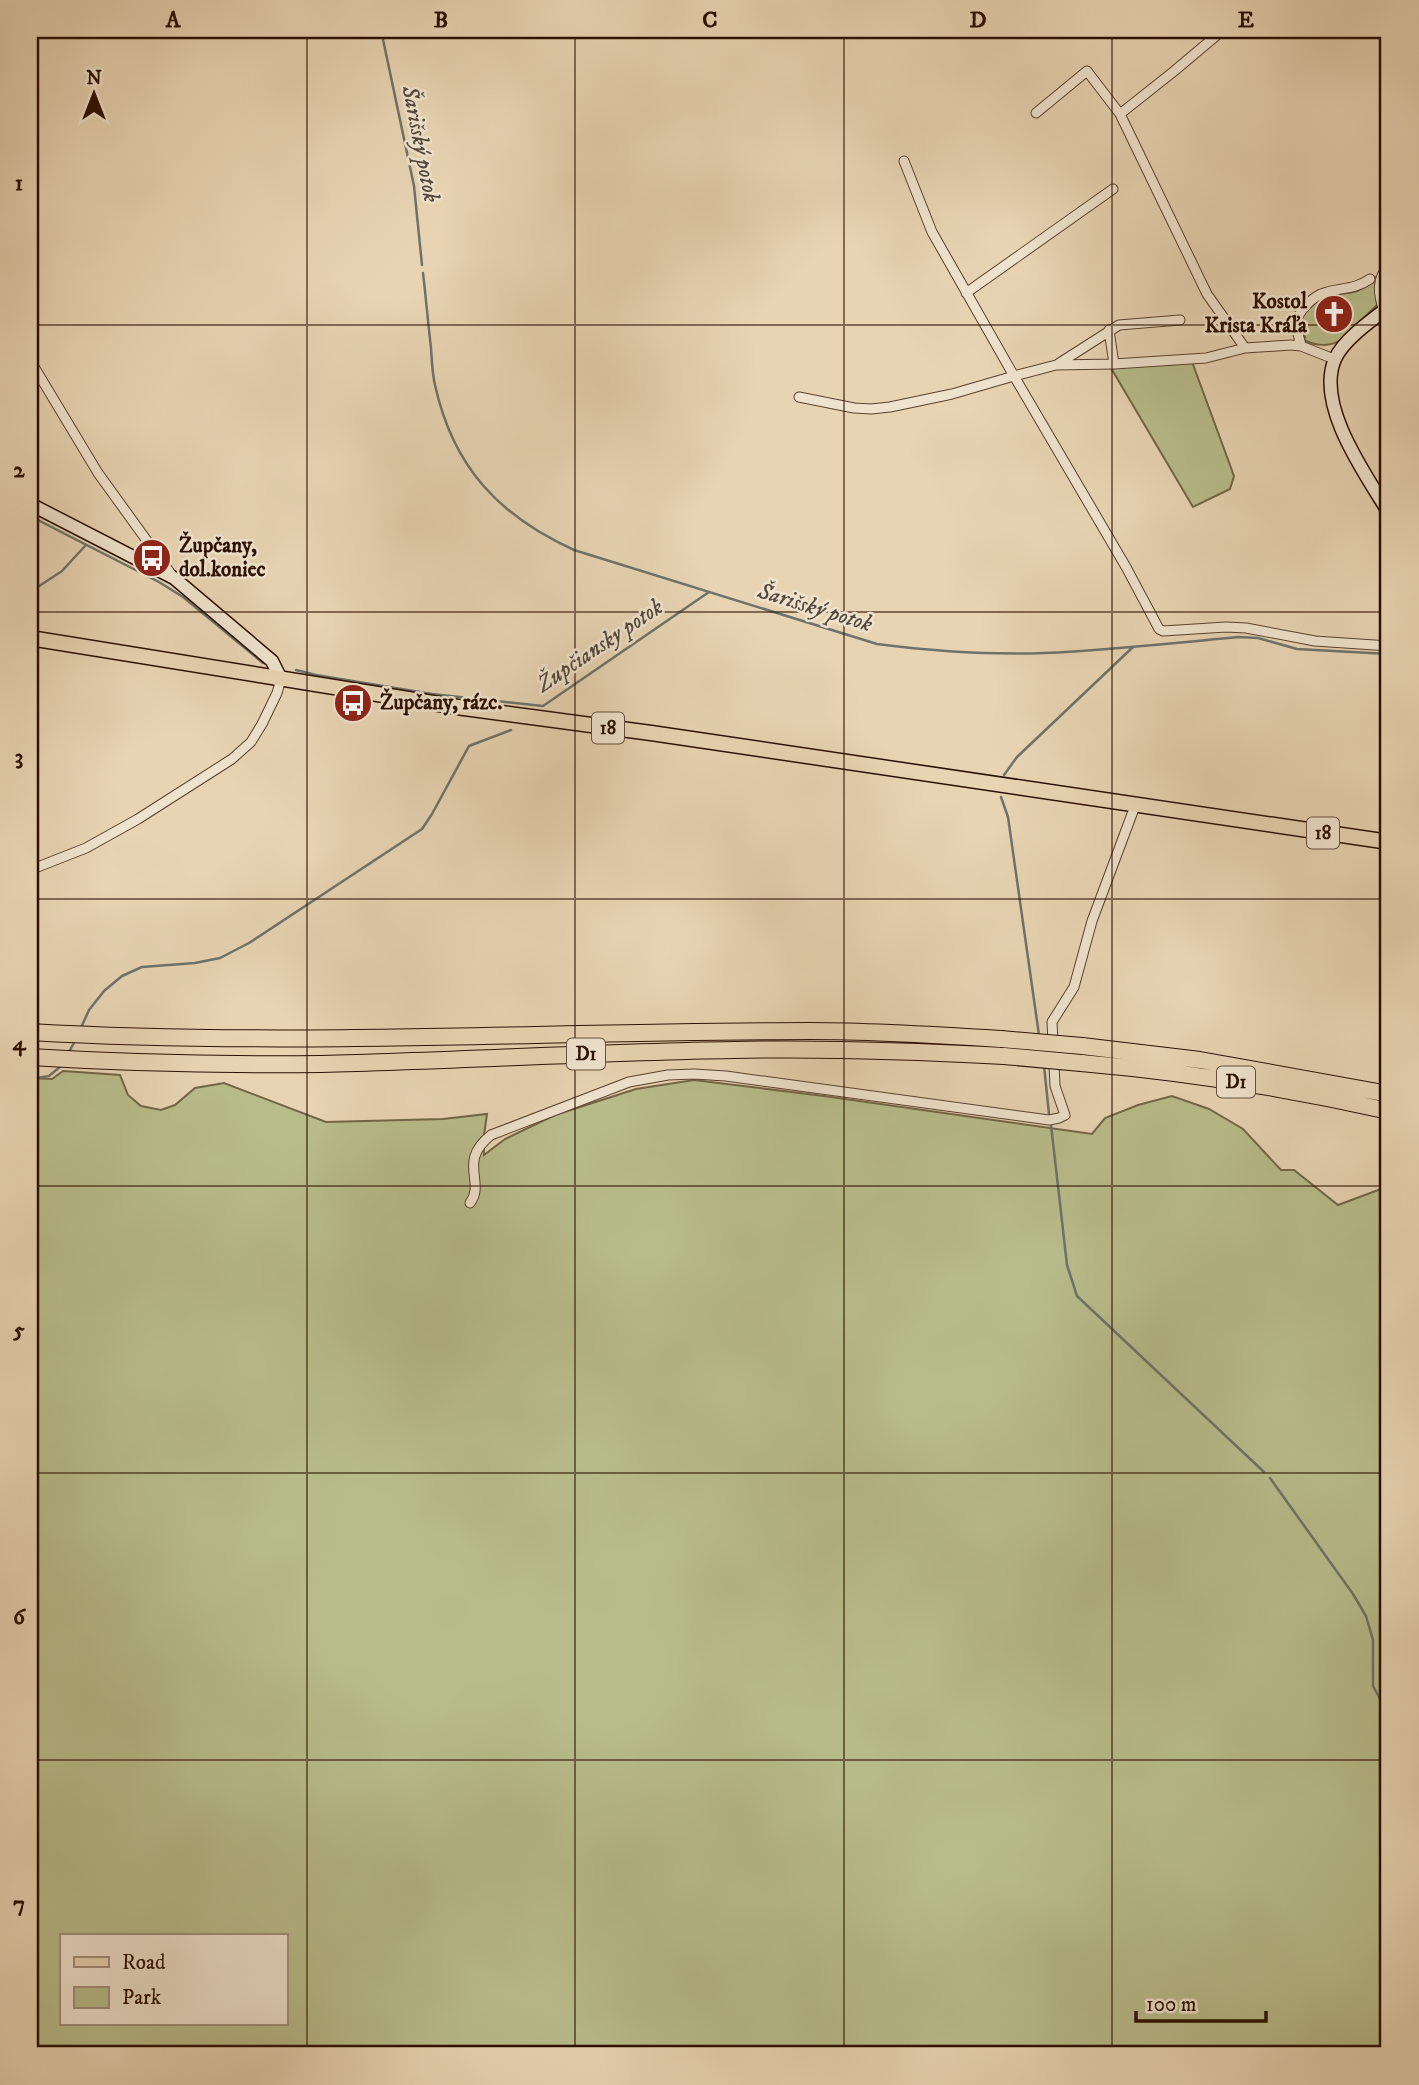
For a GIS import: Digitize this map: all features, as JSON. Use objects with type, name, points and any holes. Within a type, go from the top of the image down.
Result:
[{"type":"highway","name":"D1","points":[[30,1032],[167,1038],[812,1031],[1001,1039],[1137,1067],[1240,1082],[1389,1111]]},
{"type":"highway","name":"D1","points":[[30,1057],[167,1063],[321,1063],[737,1050],[912,1051],[1004,1056],[1082,1054],[1200,1060],[1389,1094]]},
{"type":"main road","name":"18","points":[[30,638],[464,708],[1389,842]]},
{"type":"street","points":[[1120,114],[1223,30]]},
{"type":"street","points":[[1036,113],[1087,71],[1120,114],[1207,294],[1245,348]]},
{"type":"street","points":[[904,161],[932,232],[1126,567],[1159,629],[1246,628],[1315,641],[1389,646]]},
{"type":"street","points":[[966,293],[1113,189]]},
{"type":"street","points":[[1389,265],[1383,271],[1378,295],[1387,309],[1340,351],[1334,359],[1330,382],[1335,412],[1360,465],[1389,513]]},
{"type":"street","points":[[1301,346],[1296,324],[1308,303],[1321,294],[1359,287],[1370,279]]},
{"type":"street","points":[[1056,365],[1119,324],[1180,320]]},
{"type":"street","points":[[1109,330],[1114,364]]},
{"type":"street","points":[[799,397],[853,408],[890,407],[952,394],[1056,365],[1206,358],[1245,348],[1301,346],[1334,359]]},
{"type":"street","points":[[30,360],[98,473],[174,578]]},
{"type":"street","points":[[30,504],[174,578],[272,661],[281,679],[262,724],[251,741],[232,759],[138,819],[86,848],[30,870]]},
{"type":"street","points":[[470,1203],[475,1194],[475,1156],[479,1147],[491,1135],[591,1095],[649,1077],[694,1074],[726,1076],[1036,1118],[1059,1118],[1065,1115],[1055,1086],[1052,1022],[1074,987],[1092,921],[1135,806]]},
{"type":"green space","points":[[1379,275],[1377,305],[1341,340],[1322,345],[1304,340],[1300,324],[1310,307],[1329,296],[1357,291]]},
{"type":"green space","points":[[1191,359],[1234,476],[1230,489],[1193,507],[1111,368]]},
{"type":"green space","points":[[63,1071],[120,1075],[128,1095],[141,1106],[161,1110],[175,1105],[195,1088],[224,1083],[326,1122],[443,1119],[487,1114],[484,1155],[505,1139],[555,1115],[636,1089],[694,1080],[1092,1134],[1105,1118],[1172,1096],[1209,1109],[1243,1129],[1281,1170],[1294,1170],[1338,1205],[1389,1186],[1389,2055],[30,2055],[30,1078],[52,1079]]},
{"type":"waterway","name":"Šarišský potok","points":[[381,30],[414,186],[422,265]]},
{"type":"waterway","name":"Šarišský potok","points":[[423,273],[434,380],[454,441],[467,464],[502,504],[547,537],[574,550],[877,644],[960,652],[1044,653],[1238,637],[1258,638],[1297,649],[1389,654]]},
{"type":"waterway","name":"Župčiansky potok","points":[[30,516],[183,597],[263,663]]},
{"type":"waterway","points":[[30,592],[62,571],[85,546]]},
{"type":"waterway","name":"Župčiansky potok","points":[[296,670],[432,694],[543,706],[709,592]]},
{"type":"waterway","points":[[1004,775],[1017,757],[1133,647]]},
{"type":"waterway","points":[[80,1030],[89,1010],[104,991],[122,976],[142,967],[195,963],[220,958],[249,943],[422,829],[469,746],[511,730]]},
{"type":"waterway","points":[[1001,797],[1008,817],[1039,1035]]},
{"type":"waterway","points":[[69,1052],[76,1039]]},
{"type":"waterway","points":[[30,1079],[49,1076],[61,1066]]},
{"type":"waterway","points":[[1044,1066],[1049,1114]]},
{"type":"waterway","points":[[1051,1125],[1067,1265],[1077,1296],[1264,1472]]},
{"type":"waterway","points":[[1270,1478],[1366,1616],[1373,1640],[1373,1686],[1385,1708],[1389,1756]]},
{"type":"waterway","points":[[1389,1819],[1384,1916],[1389,1944]]},
{"type":"waterway","points":[[1375,2055],[1383,2046],[1389,2032]]},
{"type":"place","name":"Kostol Krista Kráľa","points":[[1334,314]]},
{"type":"place","name":"Župčany, dol.koniec","points":[[152,558]]},
{"type":"place","name":"Župčany, rázc.","points":[[353,703]]}]
